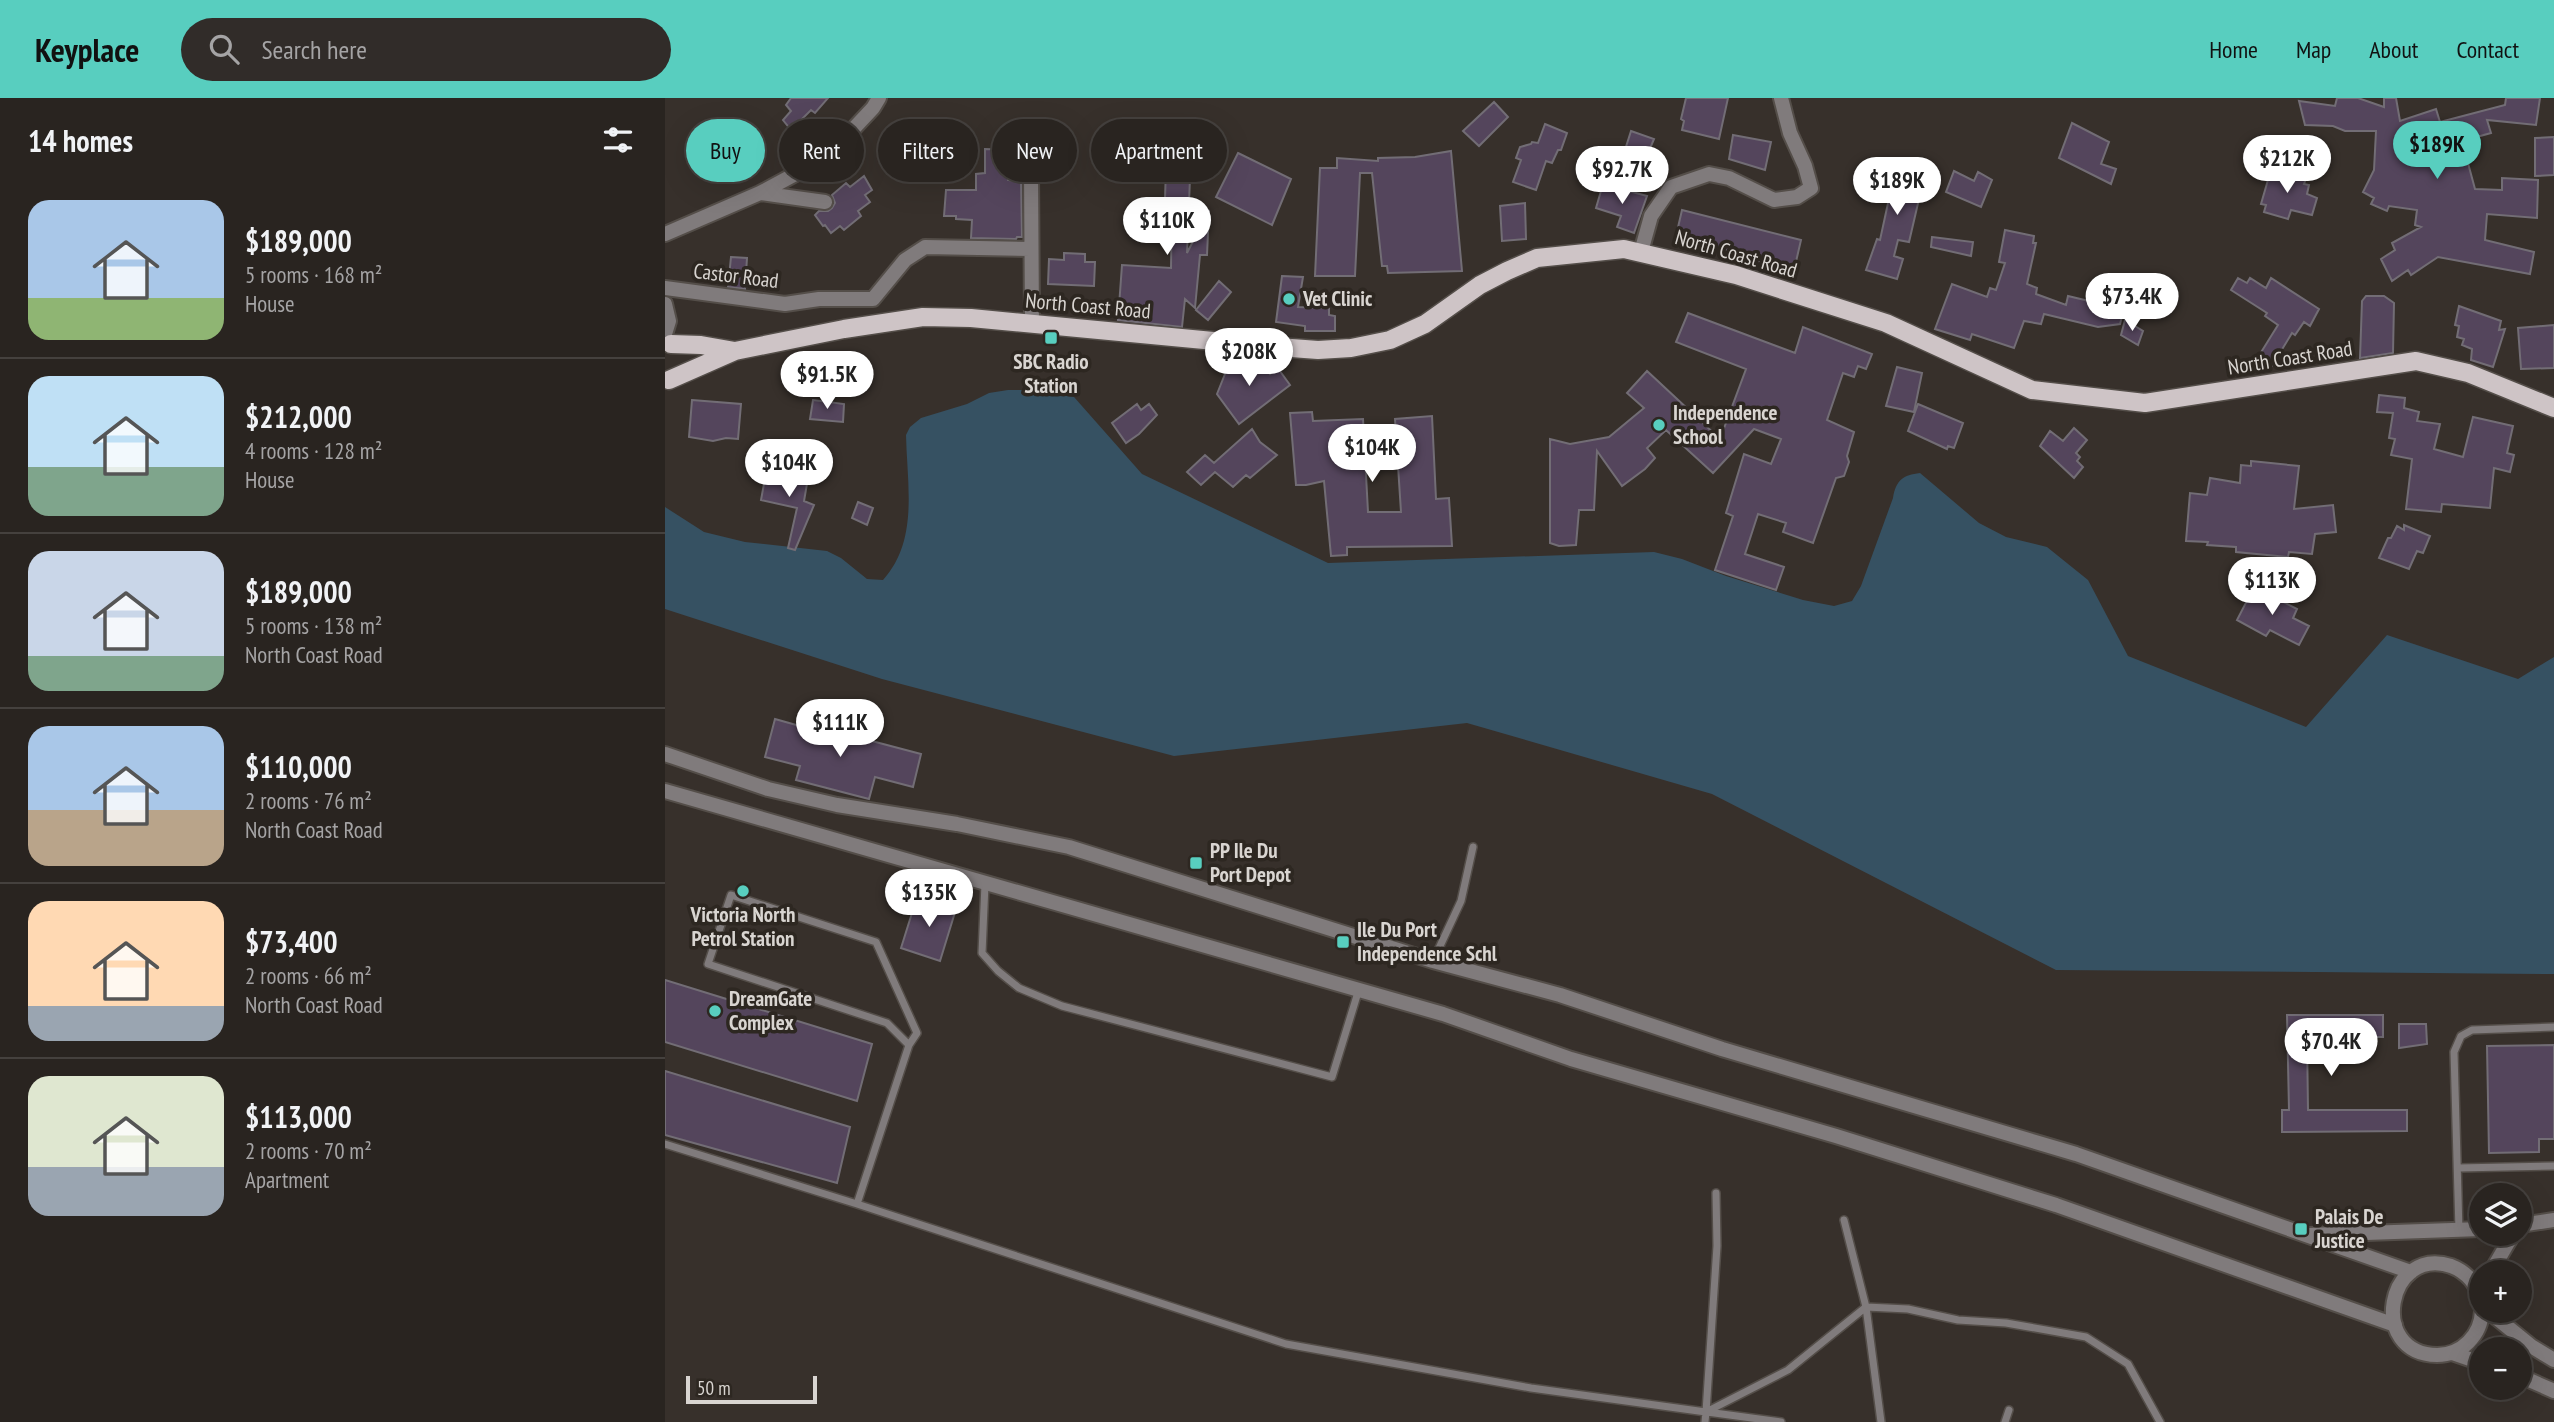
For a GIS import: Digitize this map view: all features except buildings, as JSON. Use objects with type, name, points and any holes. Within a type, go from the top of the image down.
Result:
[{"type":"main road","name":"North Coast Road","points":[[736,351],[844,329],[923,317],[971,318],[1318,350],[1351,348],[1390,340],[1425,324],[1480,285],[1537,258],[1624,249],[1736,275],[1885,323],[2032,390],[2144,403],[2416,361],[2468,373],[2554,408]]},
{"type":"main road","points":[[667,382],[673,368],[667,338],[736,351]]},
{"type":"main road","points":[[667,382],[736,351]]},
{"type":"street","points":[[665,234],[760,193],[827,157],[879,98]]},
{"type":"street","points":[[1641,252],[1651,216],[1671,187],[1709,174],[1729,178],[1774,200],[1797,197],[1811,188],[1805,166],[1790,133],[1781,98]]},
{"type":"street","points":[[1031,182],[1032,324]]},
{"type":"street","points":[[760,193],[825,202]]},
{"type":"street","name":"Castor Road","points":[[665,288],[785,304],[844,298],[873,299],[905,260],[925,247],[1030,248]]},
{"type":"street","points":[[665,304],[669,321],[667,338]]},
{"type":"street","points":[[665,754],[768,789],[837,805],[1060,844],[1433,961],[1560,995],[1722,1049],[2076,1154],[2411,1272]]},
{"type":"street","points":[[665,791],[1359,988],[1571,1059],[1836,1136],[2056,1205],[2395,1325]]},
{"type":"street","points":[[2532,1223],[2554,1220]]},
{"type":"street","points":[[2303,1235],[2397,1233],[2424,1229],[2469,1230]]},
{"type":"street","points":[[2469,1278],[2445,1264],[2422,1266],[2411,1272],[2396,1290],[2392,1301],[2395,1325],[2400,1336],[2418,1351],[2441,1355],[2452,1353],[2472,1339],[2479,1323]]},
{"type":"street","points":[[2503,1323],[2531,1346],[2554,1360]]},
{"type":"street","points":[[2452,1353],[2469,1359]]},
{"type":"street","points":[[2532,1381],[2554,1391]]},
{"type":"lane","points":[[1433,961],[1461,901],[1473,847]]},
{"type":"lane","points":[[985,884],[982,953],[997,971],[1019,988],[1062,1006],[1332,1077],[1359,988]]},
{"type":"lane","points":[[857,1204],[909,1045],[917,1033],[876,942],[731,895],[708,964],[887,1023],[909,1045]]},
{"type":"lane","points":[[2459,1231],[2454,1052],[2461,1036],[2472,1030],[2554,1027]]},
{"type":"lane","points":[[665,1144],[1286,1344],[1531,1388],[1781,1422]]},
{"type":"lane","points":[[2458,1168],[2554,1166]]},
{"type":"lane","points":[[1705,1422],[1717,1246],[1716,1193]]},
{"type":"lane","points":[[1844,1220],[1866,1307],[1881,1422]]},
{"type":"lane","points":[[1706,1412],[1788,1370],[1866,1307],[1908,1309],[1958,1320],[2006,1323],[2086,1337],[2128,1364],[2160,1422]]},
{"type":"lane","points":[[2005,1422],[2009,1410]]},
{"type":"water","points":[[1008,390],[1074,397],[1142,474],[1328,563],[1654,552],[1803,600],[1834,606],[1852,601],[1861,586],[1898,483],[1909,475],[1920,473],[1979,523],[2006,537],[2047,547],[2088,580],[2128,656],[2306,727],[2387,635],[2518,679],[2554,657],[2554,974],[2056,970],[1712,794],[1467,723],[1174,756],[882,679],[665,609],[665,507],[704,532],[745,542],[827,551],[841,558],[867,579],[883,580],[902,547],[906,530],[909,492],[906,435],[910,427],[921,418],[967,404],[989,393]]},
{"type":"place","name":"Vet Clinic","points":[[1289,299]]},
{"type":"place","name":"SBC Radio Station","points":[[1051,338]]},
{"type":"place","name":"Independence School","points":[[1659,425]]},
{"type":"place","name":"PP Ile Du Port Depot","points":[[1196,863]]},
{"type":"place","name":"Victoria North Petrol Station","points":[[743,891]]},
{"type":"place","name":"Ile Du Port Independence Schl","points":[[1343,942]]},
{"type":"place","name":"DreamGate Complex","points":[[715,1011]]},
{"type":"place","name":"Palais De Justice","points":[[2301,1229]]}]
